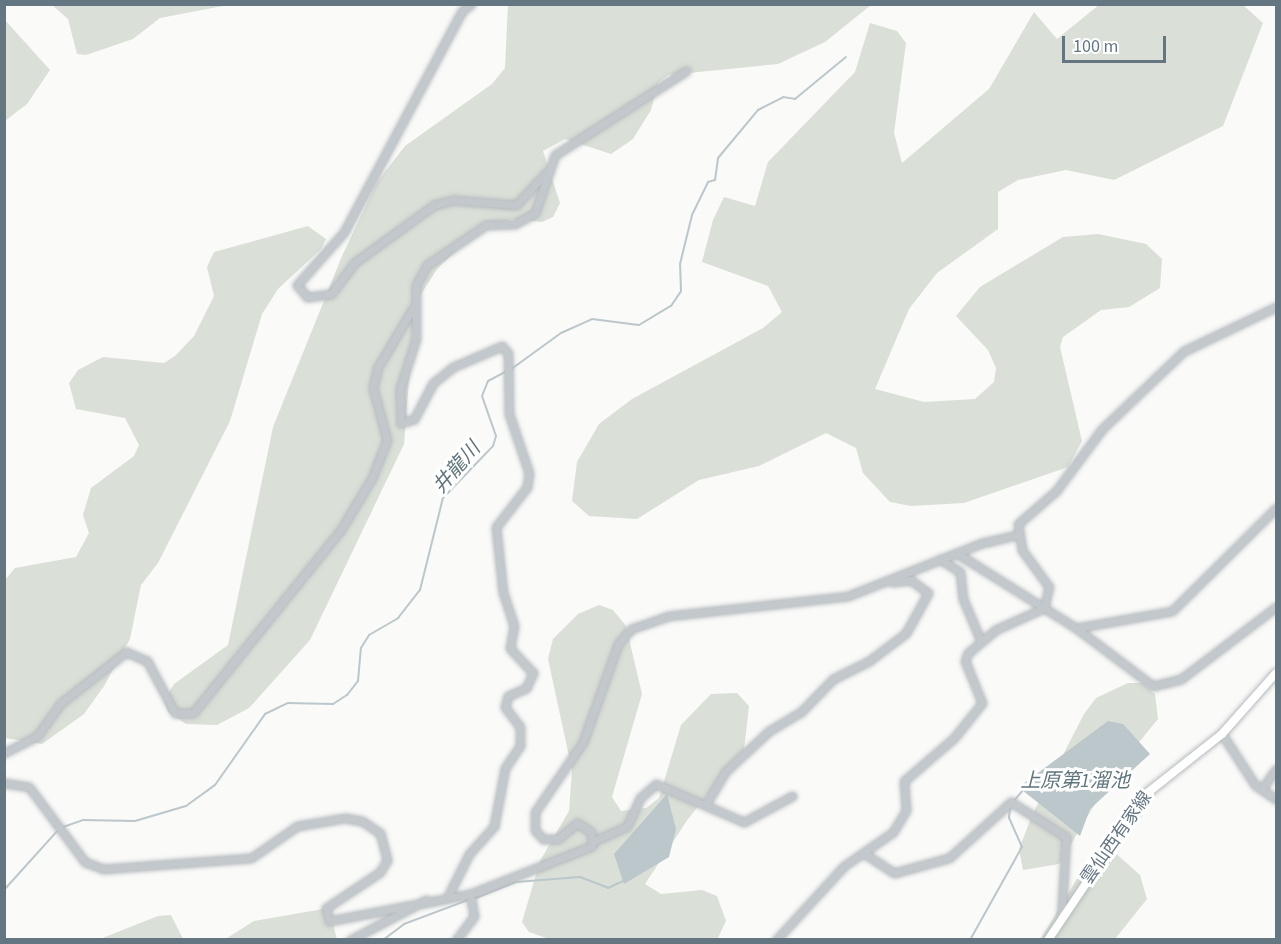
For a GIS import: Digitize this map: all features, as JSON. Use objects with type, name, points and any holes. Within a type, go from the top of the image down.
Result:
[{"type":"main road","name":"雲仙西有家線","points":[[1048,939],[1146,794],[1222,734],[1276,674]]},
{"type":"street","points":[[471,4],[445,40],[344,232],[297,285],[308,297],[331,294],[354,262],[434,205],[453,200],[516,206],[548,170],[564,147],[687,70]]},
{"type":"street","points":[[4,753],[37,736],[61,703],[126,652],[147,661],[175,712],[193,713],[340,531],[372,478],[387,440],[373,388],[378,368],[413,308],[427,264],[486,225],[521,222],[540,209],[548,170]]},
{"type":"street","points":[[1044,608],[1049,587],[1029,565],[1017,535],[1018,524],[1056,491],[1102,429],[1184,351],[1276,307]]},
{"type":"street","points":[[413,308],[416,339],[400,388],[401,423],[408,425],[433,383],[453,367],[502,346],[508,353],[509,414],[529,473],[527,487],[496,527],[504,593],[514,626],[510,648],[533,673],[526,688],[508,696],[505,707],[520,727],[520,746],[505,768],[494,826],[469,854],[449,894]]},
{"type":"street","points":[[1076,628],[1172,611],[1276,508]]},
{"type":"street","points":[[594,841],[577,823],[558,840],[543,839],[535,830],[535,812],[584,742],[618,644],[631,628],[668,616],[848,596],[940,559],[1017,535]]},
{"type":"street","points":[[958,554],[1076,628],[1143,682],[1161,687],[1181,679],[1276,607]]},
{"type":"street","points":[[940,559],[960,572],[963,599],[980,639]]},
{"type":"street","points":[[706,804],[725,772],[769,731],[801,712],[842,672],[869,661],[906,633],[928,593],[911,580],[890,581]]},
{"type":"street","points":[[776,939],[844,866],[865,854],[903,817],[904,781],[954,738],[982,703],[965,661],[980,639],[1044,608]]},
{"type":"street","points":[[1222,734],[1262,789],[1276,799]]},
{"type":"street","points":[[1262,789],[1276,769]]},
{"type":"street","points":[[4,783],[29,787],[86,862],[103,869],[251,858],[310,821],[362,820],[380,833],[387,860],[380,872],[326,908],[329,921],[449,894],[470,894],[531,866],[582,852],[594,841],[627,826],[640,798],[656,784],[744,822],[792,796]]},
{"type":"street","points":[[865,854],[894,873],[949,858],[1013,802],[1065,837],[1061,920]]},
{"type":"street","points":[[456,939],[474,916],[470,894]]},
{"type":"street","points":[[350,939],[426,900]]},
{"type":"shaded area","points":[[1100,4],[1243,5],[1263,23],[1223,126],[1114,180],[1066,170],[1018,180],[998,192],[998,229],[937,273],[909,309],[875,389],[924,402],[975,399],[994,382],[996,368],[988,350],[956,316],[980,287],[1063,237],[1098,234],[1146,244],[1162,259],[1160,288],[1129,307],[1101,310],[1063,337],[1060,347],[1082,441],[1068,467],[964,503],[911,506],[890,502],[863,473],[856,448],[826,433],[759,466],[699,480],[637,519],[589,516],[572,501],[577,462],[599,424],[632,399],[763,328],[782,312],[768,286],[702,262],[713,220],[724,197],[755,206],[768,162],[855,72],[870,23],[897,31],[906,43],[894,133],[902,163],[989,89],[1034,12],[1057,39]]},
{"type":"shaded area","points":[[52,5],[228,5],[160,18],[133,39],[86,55],[77,54],[68,19]]},
{"type":"shaded area","points":[[508,5],[871,5],[825,42],[778,64],[668,75],[658,83],[651,110],[633,139],[611,154],[565,139],[543,151],[560,203],[553,217],[542,222],[511,219],[473,234],[437,269],[415,304],[404,444],[310,640],[249,708],[217,725],[186,724],[168,712],[164,701],[174,684],[228,645],[273,427],[342,256],[377,182],[405,146],[492,84],[505,68]]},
{"type":"shaded area","points":[[5,20],[50,70],[27,104],[5,121]]},
{"type":"shaded area","points":[[308,226],[326,239],[321,249],[278,289],[262,314],[230,421],[158,563],[141,585],[130,639],[104,686],[84,714],[42,744],[5,738],[5,580],[15,568],[76,557],[89,533],[83,515],[91,488],[134,456],[139,445],[125,418],[76,409],[69,383],[78,370],[103,357],[164,363],[175,356],[194,336],[214,296],[207,267],[214,252]]},
{"type":"shaded area","points":[[599,605],[613,610],[626,626],[642,694],[612,797],[621,811],[646,808],[659,798],[681,725],[711,694],[737,693],[749,706],[744,750],[688,819],[645,884],[661,894],[702,890],[717,896],[726,921],[717,940],[549,939],[529,932],[522,922],[540,861],[569,811],[572,770],[548,659],[553,639],[578,614]]},
{"type":"shaded area","points":[[1128,683],[1142,683],[1155,694],[1158,719],[1113,774],[1059,864],[1023,870],[1019,849],[1033,813],[1084,714],[1096,698]]},
{"type":"shaded area","points":[[1113,851],[1140,875],[1147,899],[1115,939],[1040,940],[1078,877]]},
{"type":"shaded area","points":[[323,909],[331,914],[337,940],[224,940],[254,921]]},
{"type":"shaded area","points":[[171,915],[183,939],[100,939],[158,916]]},
{"type":"water","name":"上原第1溜池","points":[[1108,721],[1123,724],[1150,754],[1090,809],[1080,836],[1022,790],[1023,784]]},
{"type":"water","points":[[667,794],[676,829],[669,857],[624,884],[614,854]]},
{"type":"waterway","name":"井龍川","points":[[510,370],[561,333],[592,319],[639,325],[671,306],[681,291],[680,264],[692,215],[708,182],[715,180],[718,158],[758,110],[783,97],[795,99],[846,57]]},
{"type":"waterway","name":"井龍川","points":[[63,827],[83,820],[135,821],[186,806],[215,785],[265,714],[288,703],[333,704],[347,695],[358,681],[361,648],[369,635],[398,618],[420,590],[443,498],[493,446],[496,436],[482,396],[488,381],[505,372]]},
{"type":"waterway","points":[[1013,802],[1023,790]]},
{"type":"waterway","points":[[970,940],[1022,847],[1009,818],[1010,807]]},
{"type":"waterway","name":"井龍川","points":[[4,890],[58,830]]},
{"type":"waterway","points":[[476,898],[516,882],[580,877],[608,888],[623,881]]},
{"type":"waterway","points":[[383,940],[404,924],[468,900]]}]
